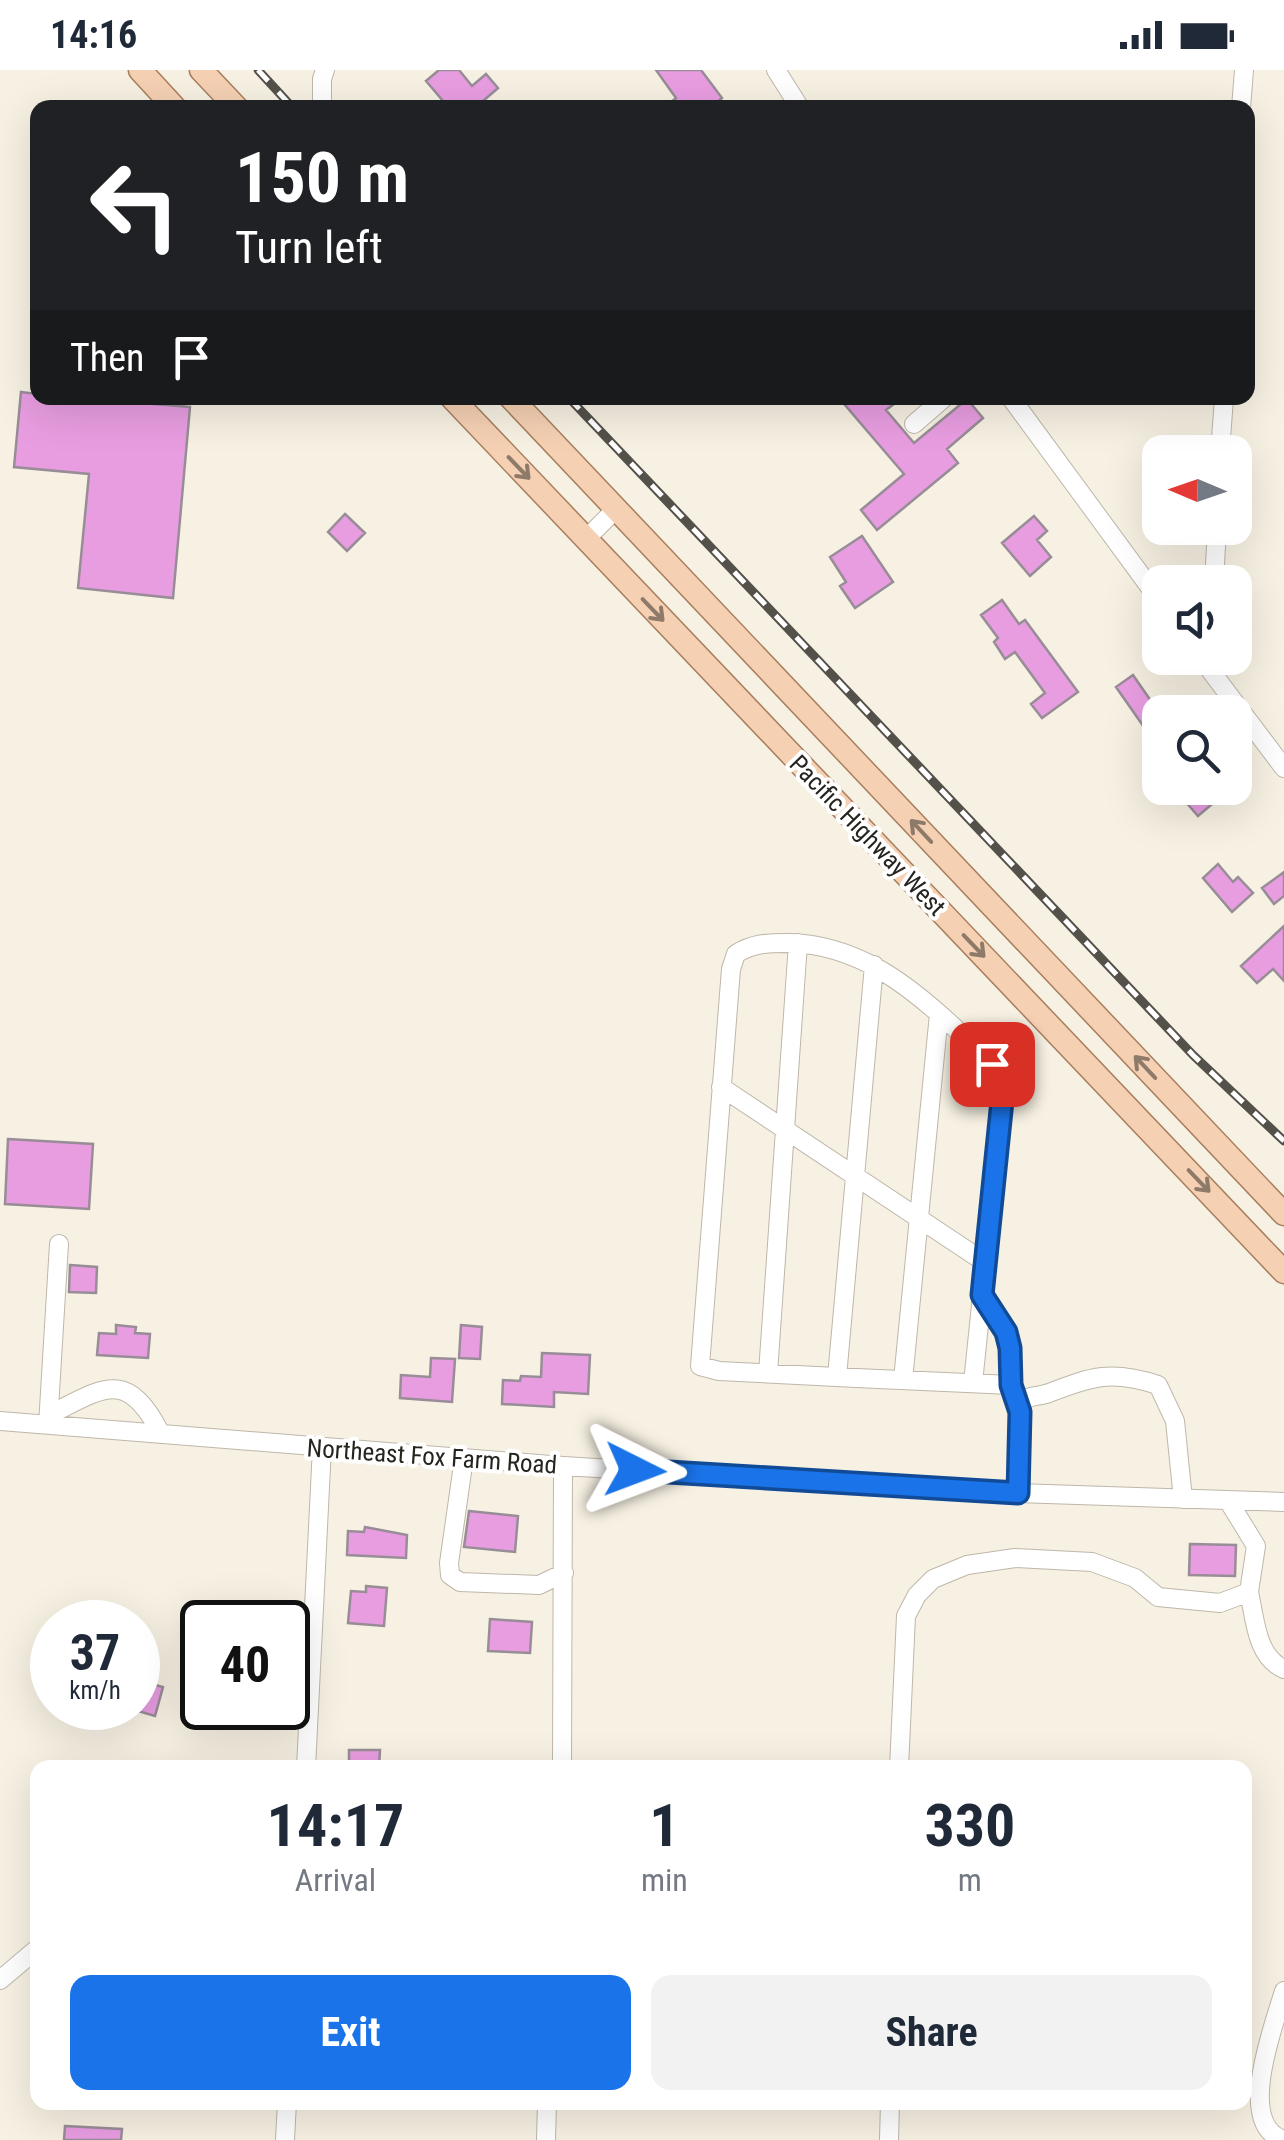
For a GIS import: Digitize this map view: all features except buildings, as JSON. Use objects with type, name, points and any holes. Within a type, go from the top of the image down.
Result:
[{"type":"main road","points":[[140,70],[168,100]]},
{"type":"main road","points":[[201,70],[229,100]]},
{"type":"main road","name":"Pacific Highway West","points":[[459,405],[1284,1272]]},
{"type":"main road","name":"Pacific Highway West","points":[[518,405],[1284,1214]]},
{"type":"street","points":[[322,100],[325,70]]},
{"type":"street","points":[[776,70],[795,100]]},
{"type":"street","points":[[1242,100],[1244,70]]},
{"type":"street","points":[[914,424],[936,405]]},
{"type":"street","points":[[1016,405],[1142,577]]},
{"type":"street","points":[[1221,435],[1223,405]]},
{"type":"street","points":[[586,539],[616,509]]},
{"type":"street","points":[[1214,675],[1284,768]]},
{"type":"street","points":[[768,1373],[798,944]]},
{"type":"street","points":[[974,1383],[1003,1091],[992,1064],[939,1014],[874,965],[834,948],[750,945],[736,954],[731,969],[700,1366],[719,1371],[974,1383],[1028,1396],[1044,1395],[1084,1378],[1128,1375],[1158,1386],[1175,1421],[1182,1499]]},
{"type":"street","points":[[838,1376],[874,965]]},
{"type":"street","points":[[903,1380],[939,1014]]},
{"type":"street","points":[[721,1087],[986,1263]]},
{"type":"street","points":[[48,1420],[59,1244]]},
{"type":"street","points":[[982,1295],[1006,1332],[1010,1348],[1018,1493]]},
{"type":"street","points":[[48,1420],[110,1388],[126,1391],[148,1408],[161,1434]]},
{"type":"street","name":"Northeast Fox Farm Road","points":[[0,1421],[48,1420],[161,1434],[563,1466],[1018,1493],[1284,1502]]},
{"type":"street","points":[[306,1760],[322,1447]]},
{"type":"street","points":[[464,1458],[450,1575],[460,1582],[539,1585],[564,1573]]},
{"type":"street","points":[[562,1760],[563,1466]]},
{"type":"street","points":[[1229,1502],[1256,1546],[1248,1592],[1264,1652],[1272,1664],[1284,1669]]},
{"type":"street","points":[[899,1760],[906,1616],[916,1595],[933,1579],[967,1565],[1014,1558],[1057,1559],[1092,1562],[1135,1578],[1158,1597],[1220,1603],[1248,1592]]},
{"type":"street","points":[[0,1980],[30,1955]]},
{"type":"street","points":[[1282,2140],[1271,2135],[1260,2114],[1260,2100],[1267,2054],[1284,1991]]},
{"type":"street","points":[[285,2140],[287,2110]]},
{"type":"street","points":[[546,2140],[547,2110]]},
{"type":"street","points":[[889,2140],[890,2110]]},
{"type":"railway","points":[[258,70],[286,100]]},
{"type":"railway","points":[[576,405],[1193,1055],[1284,1141]]},
{"type":"route","points":[[635,1470],[1018,1493],[1020,1412],[1011,1385],[1010,1348],[1006,1332],[982,1295],[1003,1091],[992,1064]]}]
